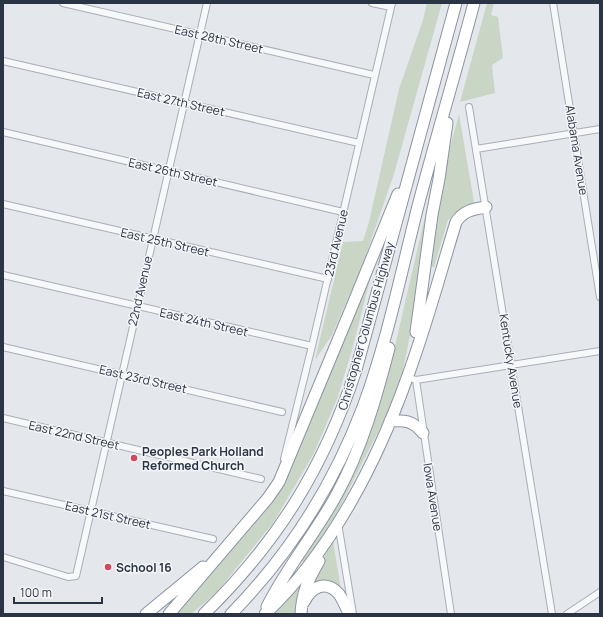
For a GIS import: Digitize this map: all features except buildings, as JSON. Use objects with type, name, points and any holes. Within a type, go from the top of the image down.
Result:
[{"type":"highway","name":"Christopher Columbus Highway","points":[[204,614],[240,577],[272,538],[299,497],[326,446],[342,410],[356,370],[456,3]]},
{"type":"highway","name":"Christopher Columbus Highway","points":[[231,614],[269,571],[295,537],[328,483],[347,445],[363,406],[376,364],[474,3]]},
{"type":"highway","points":[[265,614],[298,579],[320,551],[338,523],[361,483],[390,421],[412,379],[412,364],[432,215],[454,80]]},
{"type":"highway","points":[[169,614],[268,498],[279,482],[418,144]]},
{"type":"highway","points":[[265,614],[276,588],[318,526],[338,493],[363,436],[375,403],[424,208],[424,186]]},
{"type":"highway","points":[[412,364],[456,222],[462,214],[474,209],[486,207]]},
{"type":"highway","points":[[390,421],[406,421],[415,424],[423,433]]},
{"type":"highway","points":[[301,612],[306,587],[330,535]]},
{"type":"highway","points":[[146,614],[228,546]]},
{"type":"highway","points":[[301,612],[307,595],[316,588],[323,586],[331,588],[340,595],[349,614]]},
{"type":"street","name":"East 28th Street","points":[[62,3],[374,75]]},
{"type":"street","name":"22nd Avenue","points":[[3,557],[68,577],[72,578],[76,576],[207,3]]},
{"type":"street","points":[[372,3],[391,5]]},
{"type":"street","name":"Alabama Avenue","points":[[553,3],[600,297]]},
{"type":"street","name":"23rd Avenue","points":[[279,482],[328,279],[391,5]]},
{"type":"street","name":"East 27th Street","points":[[3,61],[359,143]]},
{"type":"street","name":"Kentucky Avenue","points":[[469,107],[552,614]]},
{"type":"street","points":[[476,149],[600,129]]},
{"type":"street","name":"East 26th Street","points":[[3,132],[343,212]]},
{"type":"street","name":"East 25th Street","points":[[3,204],[328,279]]},
{"type":"street","name":"East 24th Street","points":[[3,275],[312,346]]},
{"type":"street","name":"East 23rd Street","points":[[3,347],[282,412]]},
{"type":"street","points":[[412,379],[600,351]]},
{"type":"street","name":"Iowa Avenue","points":[[412,379],[423,433],[451,614]]},
{"type":"street","name":"East 22nd Street","points":[[3,418],[261,478]]},
{"type":"street","name":"East 21st Street","points":[[3,490],[213,539]]},
{"type":"street","points":[[338,523],[353,614]]},
{"type":"street","points":[[567,614],[600,592]]},
{"type":"green space","points":[[427,3],[442,3],[394,174],[362,266],[332,335],[315,360],[343,242],[363,241],[369,222],[399,89],[423,20]]},
{"type":"green space","points":[[487,3],[494,3],[491,15],[498,17],[503,58],[492,65],[495,93],[460,102]]},
{"type":"green space","points":[[459,114],[474,202],[460,209],[448,220],[434,267],[428,266],[442,177]]},
{"type":"green space","points":[[426,212],[411,330],[403,370],[386,416],[336,515],[305,562],[299,560],[362,446],[381,400],[389,372]]},
{"type":"green space","points":[[376,257],[352,350],[337,399],[313,455],[273,523],[216,593],[191,614],[172,614],[268,505]]},
{"type":"green space","points":[[333,540],[341,590],[326,583],[310,584]]},
{"type":"green space","points":[[306,576],[297,599],[295,614],[272,614]]},
{"type":"place","name":"Peoples Park Holland Reformed Church","points":[[134,458]]},
{"type":"place","name":"School 16","points":[[108,567]]}]
